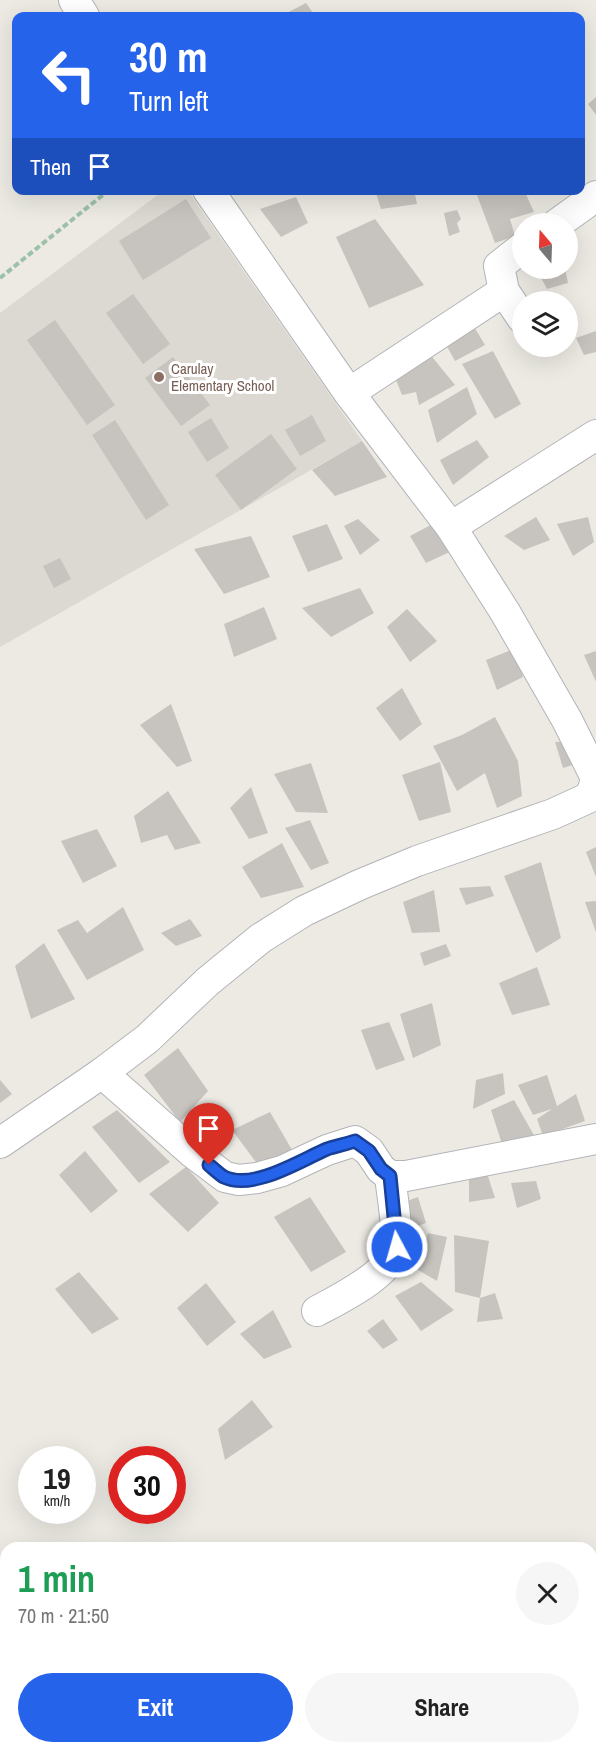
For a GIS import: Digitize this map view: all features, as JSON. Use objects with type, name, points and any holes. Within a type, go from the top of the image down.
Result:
[{"type":"street","points":[[0,1143],[147,1039],[207,982],[261,938],[304,911],[358,885],[417,861],[553,814],[588,798],[595,790],[596,778],[567,720],[505,612],[451,527],[349,393],[211,195]]},
{"type":"street","points":[[572,213],[596,196]]},
{"type":"street","points":[[512,256],[499,266],[504,291],[512,303]]},
{"type":"street","points":[[349,393],[504,291]]},
{"type":"street","points":[[451,527],[596,435]]},
{"type":"street","points":[[102,1073],[193,1153],[225,1177],[239,1180],[282,1171],[327,1149],[355,1141],[369,1151],[381,1169],[390,1176],[406,1176],[596,1139]]},
{"type":"street","points":[[317,1311],[369,1282],[389,1260],[397,1247],[390,1176]]},
{"type":"path","points":[[0,278],[104,195]]},
{"type":"shaded area","name":"Carulay Elementary School","points":[[158,195],[191,195],[362,441],[0,647],[0,313]]},
{"type":"building","points":[[306,3],[312,12],[289,12]]},
{"type":"building","points":[[596,97],[596,115],[588,104]]},
{"type":"building","points":[[377,195],[415,195],[417,204],[381,209]]},
{"type":"building","points":[[477,195],[526,195],[534,212],[512,213],[510,219],[512,237],[495,243]]},
{"type":"building","points":[[296,197],[308,223],[281,237],[260,209]]},
{"type":"building","points":[[186,199],[211,238],[143,280],[119,241]]},
{"type":"building","points":[[457,210],[461,219],[457,223],[460,232],[449,236],[444,213]]},
{"type":"building","points":[[375,219],[424,285],[369,308],[336,237]]},
{"type":"building","points":[[542,279],[567,279],[568,283],[547,289]]},
{"type":"building","points":[[133,294],[170,344],[143,364],[106,313]]},
{"type":"building","points":[[55,320],[115,405],[87,425],[27,340]]},
{"type":"building","points":[[473,325],[485,345],[455,361],[444,341]]},
{"type":"building","points":[[596,331],[596,352],[584,355],[578,337]]},
{"type":"building","points":[[493,351],[521,404],[495,419],[462,364]]},
{"type":"building","points":[[429,353],[455,385],[419,405],[416,392],[402,395],[393,372]]},
{"type":"building","points":[[173,357],[210,405],[181,426],[145,378]]},
{"type":"building","points":[[467,387],[477,414],[437,443],[428,410]]},
{"type":"building","points":[[312,415],[326,441],[300,456],[285,430]]},
{"type":"building","points":[[211,418],[229,448],[207,462],[188,432]]},
{"type":"building","points":[[115,420],[169,505],[146,520],[92,435]]},
{"type":"building","points":[[271,434],[297,469],[241,510],[215,475]]},
{"type":"building","points":[[477,440],[489,457],[453,485],[440,460]]},
{"type":"building","points":[[362,441],[387,477],[335,496],[312,470]]},
{"type":"building","points":[[536,517],[550,540],[524,550],[504,536]]},
{"type":"building","points":[[588,517],[594,542],[573,556],[557,524]]},
{"type":"building","points":[[444,518],[454,550],[426,563],[410,536]]},
{"type":"building","points":[[358,519],[380,540],[360,555],[344,526]]},
{"type":"building","points":[[327,524],[343,559],[308,572],[292,536]]},
{"type":"building","points":[[251,536],[270,577],[224,594],[194,549]]},
{"type":"building","points":[[60,558],[71,579],[54,588],[43,566]]},
{"type":"building","points":[[360,588],[374,613],[331,637],[302,608]]},
{"type":"building","points":[[264,607],[277,639],[234,657],[224,624]]},
{"type":"building","points":[[407,609],[437,641],[410,662],[387,627]]},
{"type":"building","points":[[514,649],[523,677],[497,690],[486,660]]},
{"type":"building","points":[[596,651],[596,682],[584,655]]},
{"type":"building","points":[[402,688],[422,724],[400,741],[376,708]]},
{"type":"building","points":[[171,704],[192,761],[177,767],[140,725]]},
{"type":"building","points":[[495,717],[518,761],[522,796],[497,808],[485,773],[457,791],[433,746],[462,735]]},
{"type":"building","points":[[572,741],[579,763],[563,768],[555,742]]},
{"type":"building","points":[[440,762],[451,812],[419,821],[402,775]]},
{"type":"building","points":[[311,763],[328,813],[296,812],[274,774]]},
{"type":"building","points":[[251,787],[268,833],[249,839],[230,808]]},
{"type":"building","points":[[168,791],[201,843],[175,850],[167,835],[141,843],[134,816]]},
{"type":"building","points":[[310,820],[329,863],[311,870],[285,828]]},
{"type":"building","points":[[97,829],[117,866],[83,883],[61,841]]},
{"type":"building","points":[[282,843],[304,887],[261,898],[242,867]]},
{"type":"building","points":[[596,847],[596,877],[586,852]]},
{"type":"building","points":[[541,862],[561,938],[536,953],[504,876]]},
{"type":"building","points":[[490,886],[494,896],[466,905],[459,888]]},
{"type":"building","points":[[434,890],[440,932],[412,933],[403,902]]},
{"type":"building","points":[[596,901],[596,932],[585,902]]},
{"type":"building","points":[[123,907],[144,950],[87,980],[57,930],[78,920],[87,933]]},
{"type":"building","points":[[190,919],[202,936],[176,946],[161,933]]},
{"type":"building","points":[[44,943],[75,999],[31,1019],[15,966]]},
{"type":"building","points":[[446,944],[451,956],[424,966],[420,953]]},
{"type":"building","points":[[537,967],[550,1005],[512,1015],[499,983]]},
{"type":"building","points":[[432,1003],[441,1045],[413,1058],[400,1014]]},
{"type":"building","points":[[389,1022],[405,1060],[376,1070],[361,1030]]},
{"type":"building","points":[[178,1048],[208,1091],[180,1122],[144,1075]]},
{"type":"building","points":[[503,1073],[505,1094],[473,1109],[476,1080]]},
{"type":"building","points":[[547,1075],[557,1106],[576,1094],[585,1121],[543,1136],[537,1119],[552,1109],[533,1115],[518,1085]]},
{"type":"building","points":[[0,1080],[12,1094],[0,1103]]},
{"type":"building","points":[[514,1100],[535,1137],[503,1147],[491,1110]]},
{"type":"building","points":[[117,1110],[170,1162],[139,1183],[92,1127]]},
{"type":"building","points":[[270,1112],[295,1155],[261,1169],[232,1130]]},
{"type":"building","points":[[85,1151],[118,1191],[91,1213],[59,1175]]},
{"type":"building","points":[[186,1167],[219,1203],[188,1232],[149,1194]]},
{"type":"building","points":[[486,1170],[495,1198],[469,1202],[469,1175]]},
{"type":"building","points":[[536,1181],[541,1199],[517,1208],[511,1183]]},
{"type":"building","points":[[310,1197],[346,1252],[311,1272],[274,1217]]},
{"type":"building","points":[[418,1197],[426,1223],[406,1230],[399,1204]]},
{"type":"building","points":[[428,1233],[447,1237],[437,1281],[418,1270]]},
{"type":"building","points":[[454,1235],[489,1241],[480,1298],[455,1292]]},
{"type":"building","points":[[79,1272],[119,1319],[92,1334],[55,1289]]},
{"type":"building","points":[[421,1282],[454,1310],[421,1331],[395,1296]]},
{"type":"building","points":[[206,1283],[236,1322],[207,1346],[177,1308]]},
{"type":"building","points":[[495,1293],[503,1319],[477,1322],[480,1298]]},
{"type":"building","points":[[273,1310],[292,1347],[264,1359],[240,1334]]},
{"type":"building","points":[[383,1319],[398,1340],[383,1349],[367,1331]]},
{"type":"building","points":[[252,1400],[273,1427],[225,1460],[218,1429]]},
{"type":"place","name":"Carulay Elementary School","points":[[159,377]]},
{"type":"route","points":[[209,1165],[225,1177],[239,1180],[257,1178],[282,1171],[327,1149],[355,1141],[369,1151],[381,1169],[390,1176],[397,1247]]}]
